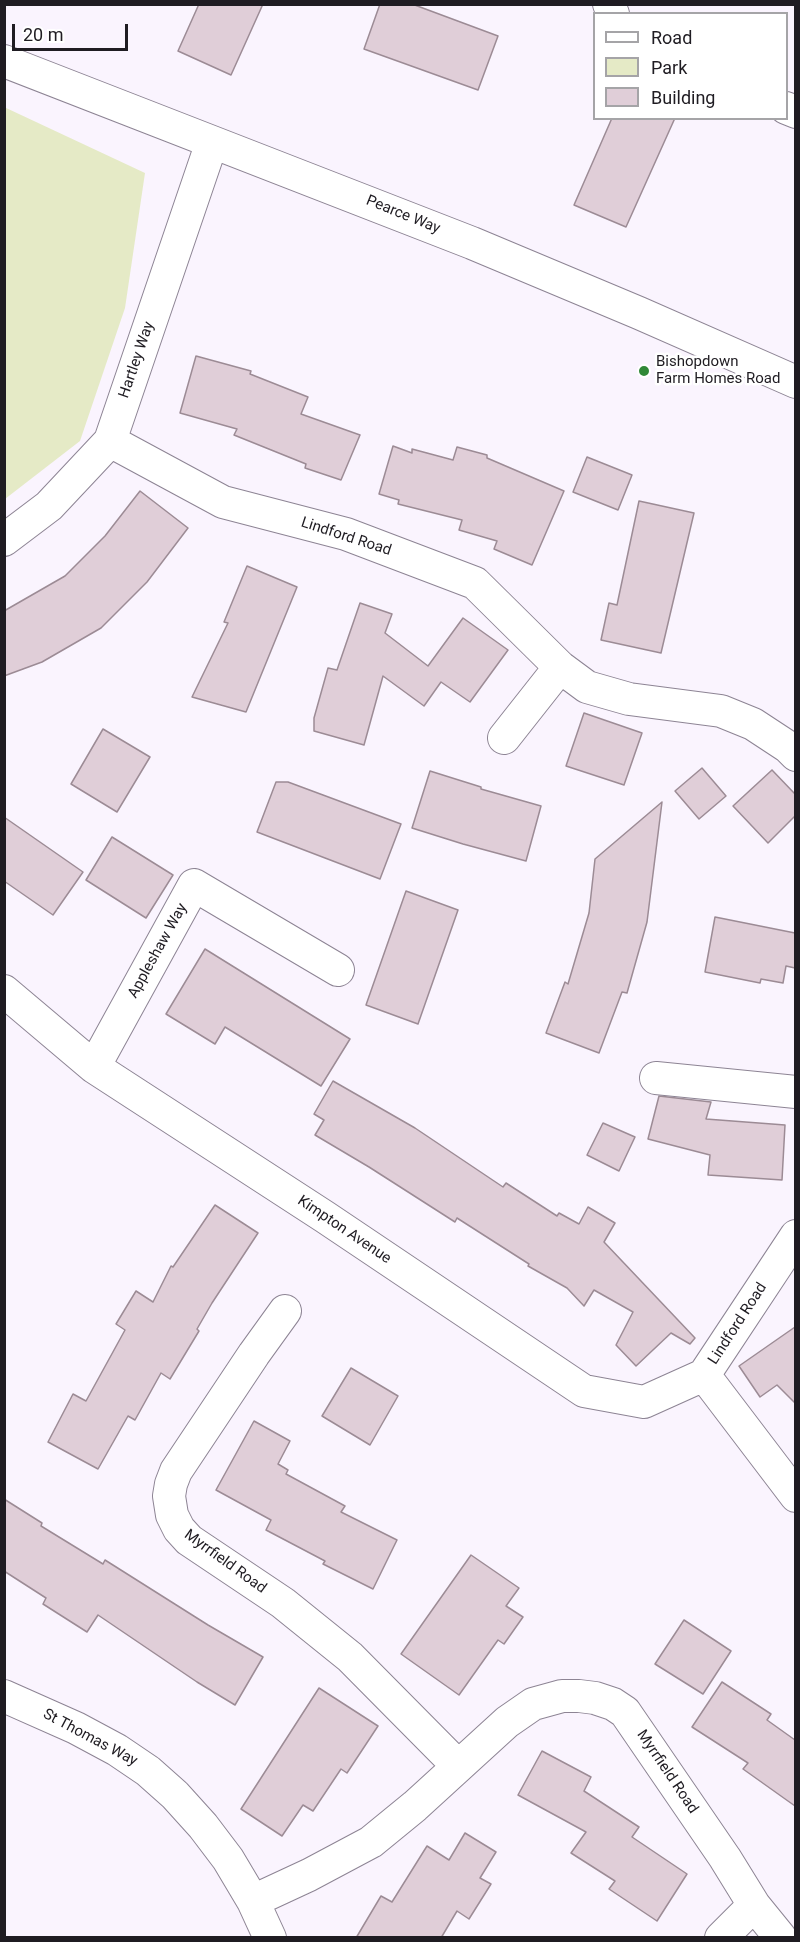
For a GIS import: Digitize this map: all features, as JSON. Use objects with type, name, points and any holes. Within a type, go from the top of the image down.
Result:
[{"type":"street","name":"Pearce Way","points":[[4,61],[472,243],[639,312],[795,382]]},
{"type":"street","name":"Hartley Way","points":[[4,540],[49,506],[110,441],[212,142]]},
{"type":"street","name":"Lindford Road","points":[[110,441],[223,502],[346,534],[475,583],[560,667],[587,687],[629,699],[721,711],[753,724],[788,747],[795,755]]},
{"type":"street","points":[[504,738],[560,667]]},
{"type":"street","name":"Appleshaw Way","points":[[94,1067],[194,885],[338,970]]},
{"type":"street","name":"Kimpton Avenue","points":[[4,991],[94,1067],[325,1217],[584,1391],[644,1401],[704,1376]]},
{"type":"street","points":[[656,1078],[795,1092]]},
{"type":"street","name":"Lindford Road","points":[[795,1236],[704,1376],[795,1496]]},
{"type":"street","name":"Myrrfield Road","points":[[285,1311],[176,1471],[169,1496],[172,1515],[179,1529],[189,1540],[283,1603],[350,1657],[458,1766]]},
{"type":"street","name":"St Thomas Way","points":[[4,1696],[117,1750],[148,1771],[175,1795],[228,1859],[253,1901],[270,1938]]},
{"type":"street","name":"Myrrfield Road","points":[[253,1901],[371,1842],[415,1806],[507,1722],[533,1704],[562,1696],[579,1696],[596,1698],[625,1712],[725,1858],[754,1905],[780,1937]]},
{"type":"street","points":[[721,1938],[754,1905]]},
{"type":"green space","points":[[4,107],[145,173],[125,308],[80,441],[5,499]]},
{"type":"building","points":[[199,4],[263,4],[231,75],[178,51]]},
{"type":"building","points":[[380,4],[412,4],[498,36],[478,90],[364,49]]},
{"type":"building","points":[[611,120],[674,120],[626,227],[574,205]]},
{"type":"building","points":[[196,356],[251,371],[250,374],[308,397],[301,414],[360,435],[341,480],[305,468],[306,464],[234,435],[237,429],[180,413]]},
{"type":"building","points":[[393,446],[412,453],[412,449],[453,460],[457,447],[487,455],[487,458],[564,491],[532,565],[494,549],[497,541],[459,530],[462,520],[398,504],[399,500],[379,494]]},
{"type":"building","points":[[587,457],[632,475],[618,510],[573,492]]},
{"type":"building","points":[[140,491],[188,528],[147,582],[101,628],[42,662],[4,676],[4,611],[65,576],[105,536]]},
{"type":"building","points":[[639,501],[694,513],[661,653],[601,640],[609,603],[617,605]]},
{"type":"building","points":[[247,566],[297,587],[246,712],[192,697],[228,623],[224,622]]},
{"type":"building","points":[[360,603],[392,614],[385,633],[428,666],[463,618],[508,650],[470,702],[441,682],[424,706],[383,676],[364,745],[314,731],[314,718],[328,668],[337,670]]},
{"type":"building","points":[[584,713],[642,733],[624,785],[566,766]]},
{"type":"building","points":[[103,729],[150,757],[117,812],[71,784]]},
{"type":"building","points":[[702,768],[726,796],[699,819],[675,791]]},
{"type":"building","points":[[772,770],[795,794],[795,816],[768,843],[733,806]]},
{"type":"building","points":[[430,771],[481,787],[481,789],[541,806],[526,861],[412,828]]},
{"type":"building","points":[[276,782],[288,782],[401,824],[380,879],[257,832]]},
{"type":"building","points":[[662,802],[647,922],[627,993],[622,992],[599,1053],[546,1033],[565,982],[568,984],[589,913],[595,859]]},
{"type":"building","points":[[4,817],[83,872],[53,915],[4,881]]},
{"type":"building","points":[[112,837],[173,875],[146,918],[86,880]]},
{"type":"building","points":[[406,891],[458,910],[418,1024],[366,1005]]},
{"type":"building","points":[[715,917],[795,933],[795,968],[786,966],[783,983],[761,979],[760,983],[705,972]]},
{"type":"building","points":[[205,949],[350,1039],[321,1086],[225,1027],[215,1044],[166,1014]]},
{"type":"building","points":[[333,1081],[415,1128],[503,1187],[506,1183],[557,1216],[559,1213],[579,1224],[588,1207],[615,1223],[604,1242],[695,1338],[690,1344],[671,1333],[636,1366],[616,1345],[633,1312],[594,1290],[584,1306],[567,1288],[528,1266],[529,1264],[457,1218],[455,1222],[315,1135],[324,1120],[314,1114]]},
{"type":"building","points":[[659,1096],[711,1102],[706,1119],[785,1125],[782,1180],[708,1175],[710,1155],[648,1139]]},
{"type":"building","points":[[603,1123],[635,1137],[619,1171],[587,1155]]},
{"type":"building","points":[[215,1205],[258,1233],[212,1303],[197,1329],[199,1331],[170,1379],[161,1373],[135,1420],[128,1416],[98,1469],[48,1442],[73,1394],[86,1401],[125,1330],[116,1324],[136,1291],[153,1302],[171,1266],[173,1267]]},
{"type":"building","points":[[795,1327],[795,1403],[777,1385],[760,1397],[739,1366]]},
{"type":"building","points":[[351,1368],[398,1396],[370,1445],[322,1416]]},
{"type":"building","points":[[254,1421],[290,1441],[278,1464],[288,1470],[286,1474],[345,1506],[341,1512],[397,1540],[373,1589],[323,1564],[325,1561],[266,1530],[271,1520],[216,1490]]},
{"type":"building","points":[[4,1499],[42,1523],[41,1526],[103,1564],[105,1560],[263,1657],[235,1705],[98,1615],[87,1632],[43,1604],[46,1598],[4,1571]]},
{"type":"building","points":[[471,1555],[519,1588],[506,1606],[523,1617],[504,1644],[498,1640],[459,1695],[401,1654]]},
{"type":"building","points":[[684,1620],[731,1651],[703,1694],[655,1664]]},
{"type":"building","points":[[722,1682],[771,1714],[767,1720],[795,1740],[795,1806],[743,1769],[748,1763],[692,1727]]},
{"type":"building","points":[[319,1688],[378,1726],[347,1773],[341,1769],[313,1811],[303,1805],[282,1836],[241,1809]]},
{"type":"building","points":[[542,1751],[591,1777],[584,1791],[639,1827],[632,1837],[687,1874],[657,1921],[609,1889],[615,1881],[571,1853],[586,1832],[518,1795]]},
{"type":"building","points":[[465,1833],[496,1852],[480,1878],[491,1884],[469,1919],[457,1911],[441,1938],[356,1938],[381,1896],[392,1902],[427,1846],[449,1860]]},
{"type":"place","name":"Bishopdown Farm Homes Road","points":[[644,371]]}]
